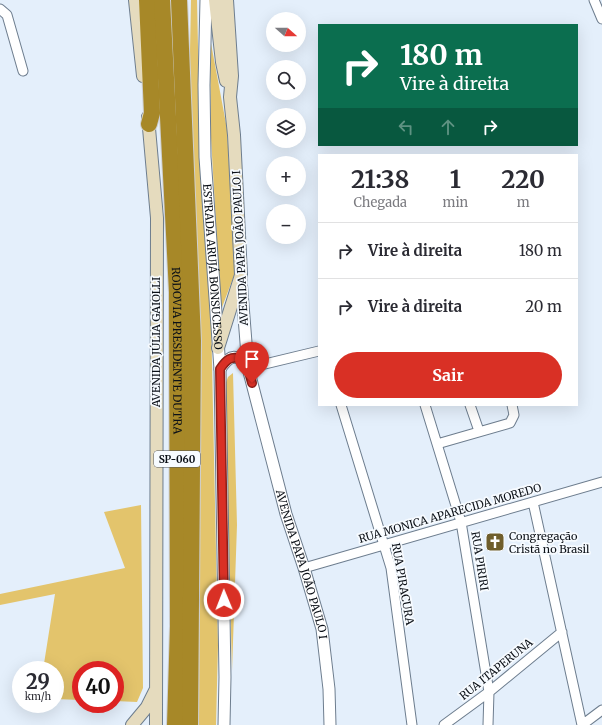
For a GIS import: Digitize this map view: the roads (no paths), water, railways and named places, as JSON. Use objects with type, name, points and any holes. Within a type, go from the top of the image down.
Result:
[{"type":"highway","points":[[147,0],[152,113],[149,124]]},
{"type":"highway","name":"RODOVIA PRESIDENTE DUTRA","points":[[162,0],[177,292],[178,626],[175,725]]},
{"type":"highway","name":"RODOVIA PRESIDENTE DUTRA","points":[[179,0],[193,341],[190,725]]},
{"type":"main road","name":"AVENIDA JÚLIA GAIOLLI","points":[[135,0],[149,124],[157,218],[155,444],[156,725]]},
{"type":"main road","points":[[215,0],[222,62],[230,97]]},
{"type":"main road","name":"AVENIDA PAPA JOÃO PAULO I","points":[[227,0],[232,76],[230,97],[234,135],[241,275]]},
{"type":"main road","points":[[218,348],[241,275]]},
{"type":"main road","name":"AVENIDA JÚLIA GAIOLLI","points":[[132,725],[151,701],[157,686]]},
{"type":"street","name":"ESTRADA ARUJÁ BONSUCESSO","points":[[206,0],[204,85],[205,157],[220,369],[225,677],[224,725]]},
{"type":"street","points":[[594,0],[602,19]]},
{"type":"street","points":[[0,9],[7,15],[23,71]]},
{"type":"street","name":"AVENIDA PAPA JOÃO PAULO I","points":[[241,275],[248,368],[286,514],[322,629],[329,689],[330,725]]},
{"type":"street","points":[[220,369],[225,360],[236,357],[242,359],[248,368],[318,351]]},
{"type":"street","name":"RUA PIRACURA","points":[[341,406],[385,544],[391,568],[412,725]]},
{"type":"street","name":"RUA PIRIRI","points":[[425,406],[461,522],[489,692],[488,725]]},
{"type":"street","points":[[470,406],[479,431]]},
{"type":"street","points":[[437,444],[510,423],[514,419],[512,406]]},
{"type":"street","name":"RUA MONICA APARECIDA MOREDO","points":[[304,568],[602,482]]},
{"type":"street","points":[[533,502],[582,725],[602,710]]},
{"type":"street","name":"RUA ITAPERUNA","points":[[444,725],[489,692],[562,632]]},
{"type":"place","name":"Congregação Cristã no Brasil","points":[[495,542]]}]
